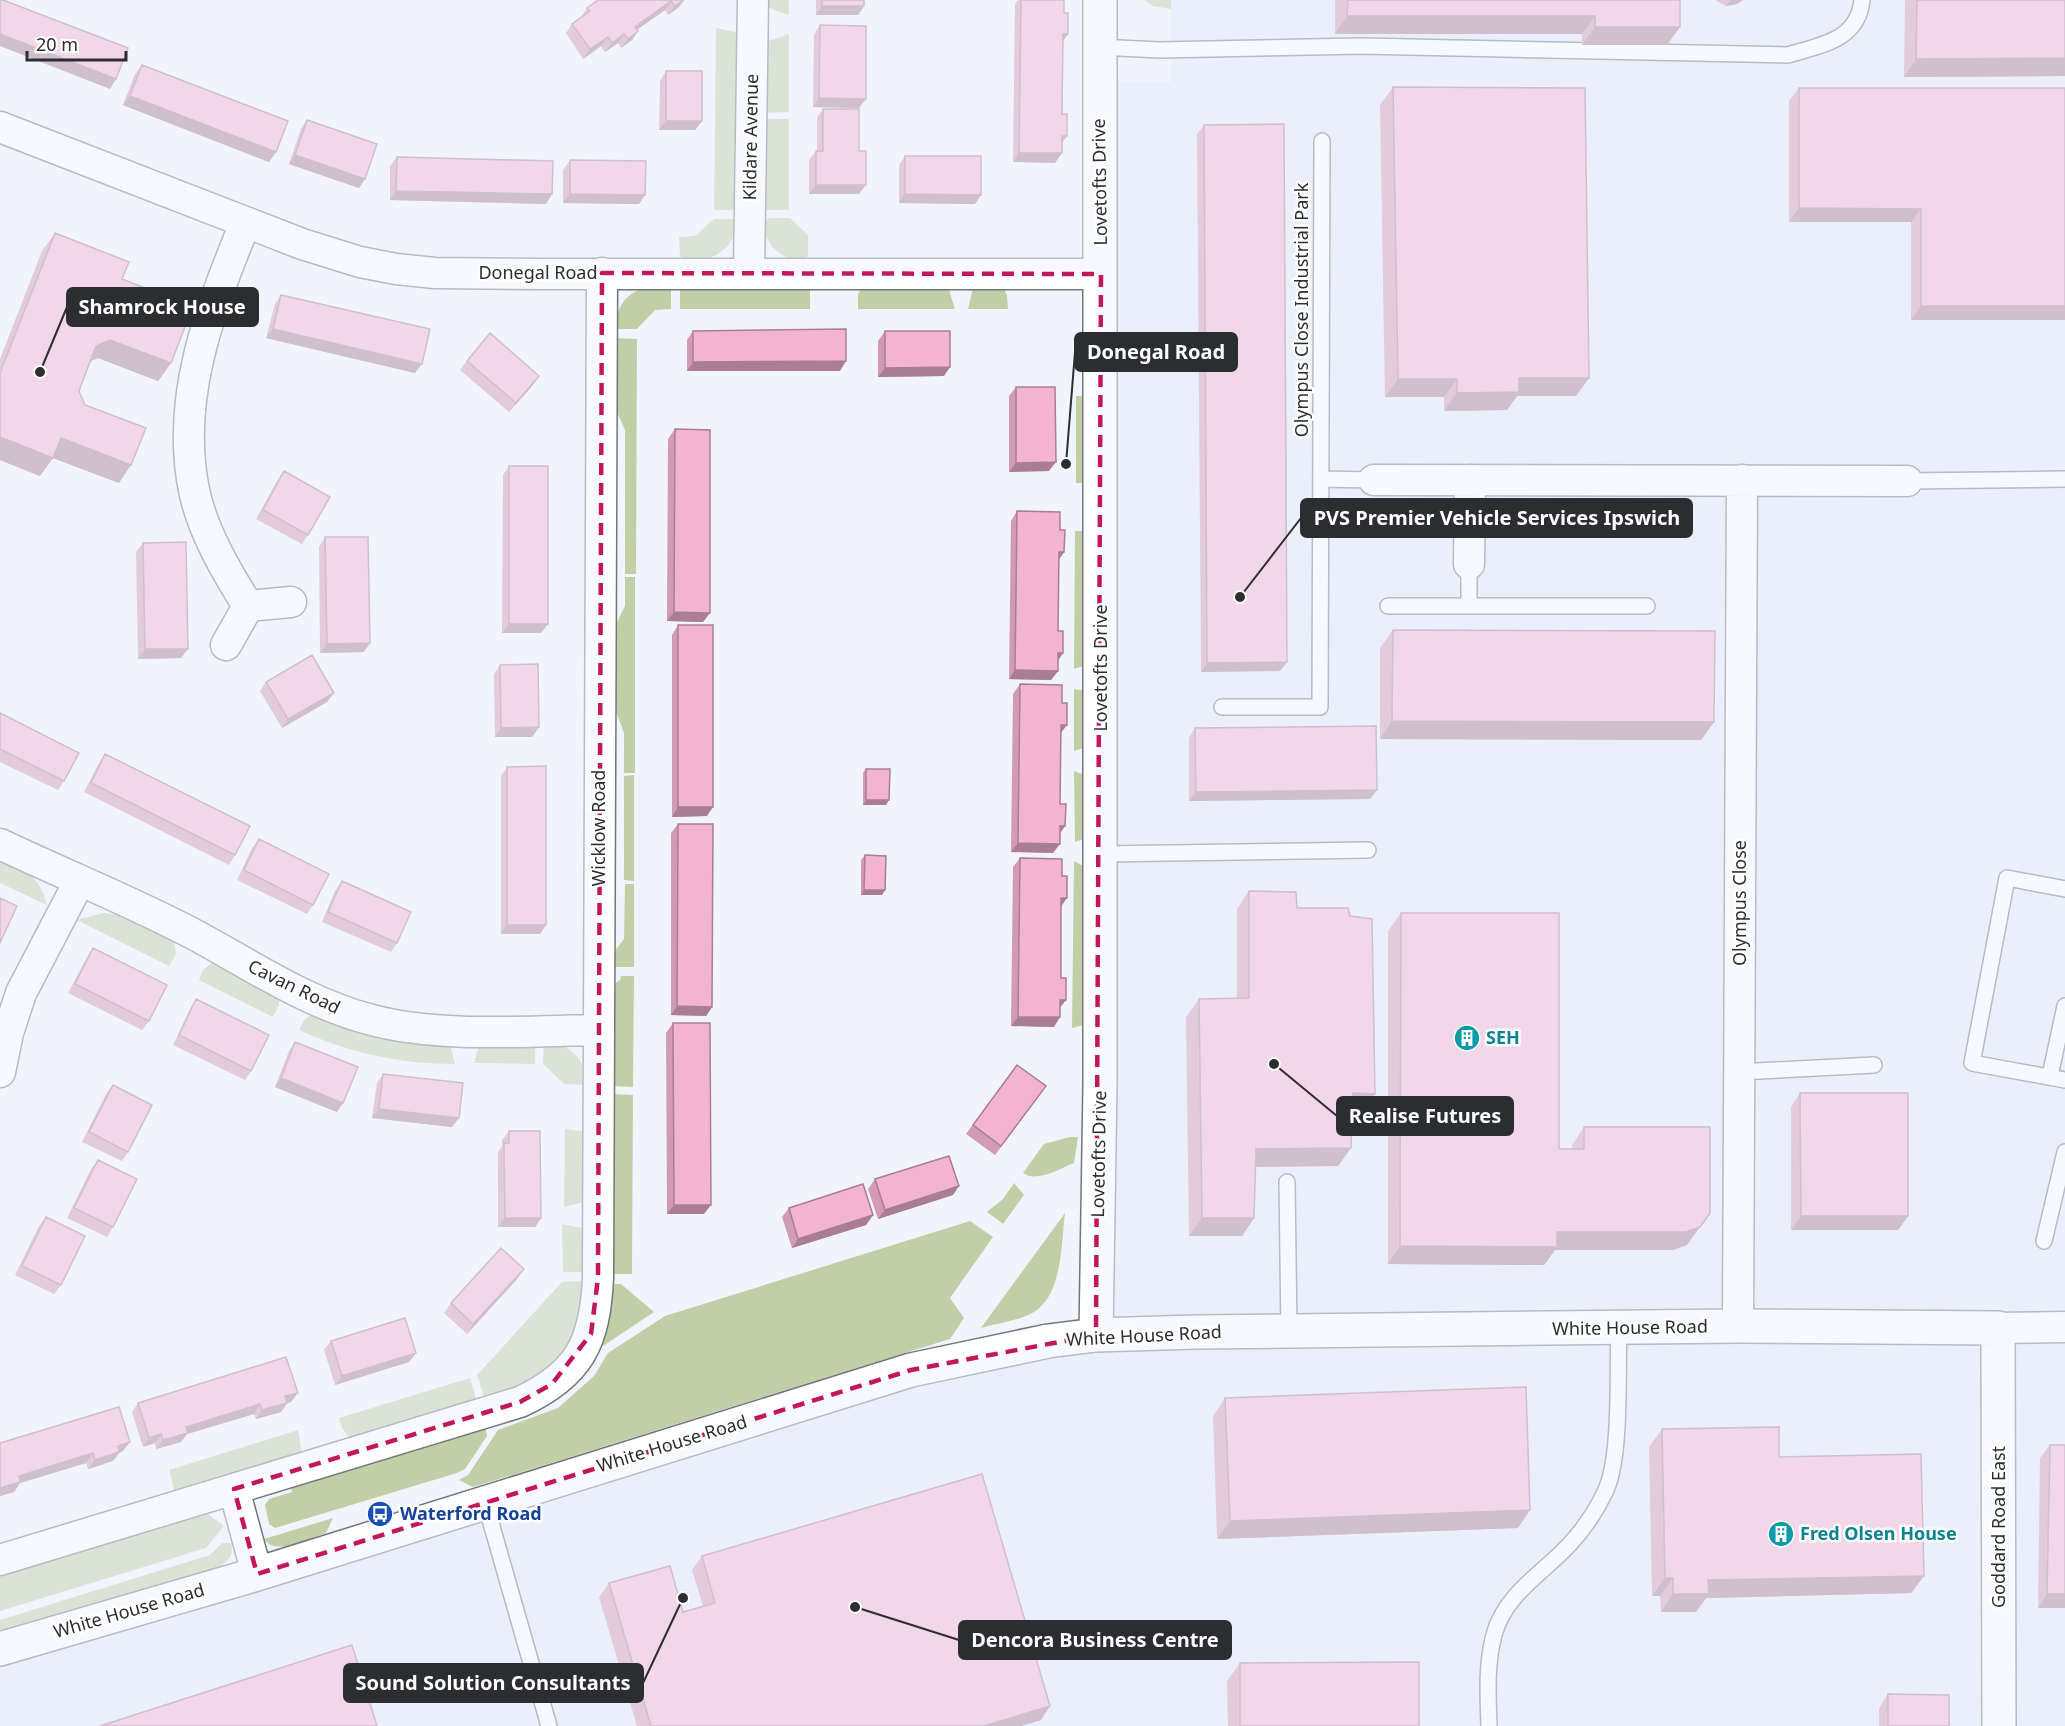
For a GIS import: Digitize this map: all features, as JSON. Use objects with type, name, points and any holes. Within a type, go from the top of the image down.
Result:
[{"type":"street","name":"Kildare Avenue","points":[[749,273],[753,0]]},
{"type":"street","name":"Lovetofts Drive","points":[[1096,1335],[1101,854],[1101,274],[1098,47],[1100,0]]},
{"type":"street","name":"Donegal Road","points":[[0,127],[245,223],[360,262],[396,269],[435,273],[1101,274]]},
{"type":"street","points":[[245,223],[213,303],[196,358],[189,446],[193,489],[200,512],[208,533],[248,606]]},
{"type":"street","name":"Wicklow Road","points":[[234,1489],[520,1402],[552,1384],[564,1373],[585,1349],[591,1334],[597,1301],[602,273]]},
{"type":"street","points":[[1374,480],[1907,481]]},
{"type":"street","points":[[1469,564],[1470,480]]},
{"type":"street","name":"Olympus Close","points":[[1738,1326],[1742,480]]},
{"type":"street","points":[[248,606],[291,602]]},
{"type":"street","points":[[226,645],[248,606]]},
{"type":"street","name":"Cavan Road","points":[[0,844],[195,935],[317,1001],[373,1021],[434,1029],[598,1030]]},
{"type":"street","points":[[0,1072],[8,1033],[21,993],[79,882]]},
{"type":"street","name":"White House Road","points":[[0,1648],[257,1574],[911,1370],[1000,1349],[1096,1335],[1289,1331],[1738,1326],[2065,1327]]},
{"type":"street","name":"Goddard Road East","points":[[1998,1328],[1999,1726]]},
{"type":"street","points":[[0,1560],[234,1489],[257,1574]]},
{"type":"lane","points":[[1098,47],[1160,50],[1362,46],[1788,56],[1842,38],[1861,11],[1862,0]]},
{"type":"lane","name":"Olympus Close Industrial Park","points":[[1222,707],[1320,707],[1322,141]]},
{"type":"lane","points":[[1321,479],[1374,480]]},
{"type":"lane","points":[[1907,481],[2065,479]]},
{"type":"lane","points":[[1469,564],[1469,606]]},
{"type":"lane","points":[[1388,606],[1647,606]]},
{"type":"lane","points":[[1101,854],[1368,850]]},
{"type":"lane","points":[[2065,890],[2007,878],[1972,1063],[2065,1080]]},
{"type":"lane","points":[[2050,1076],[2065,1006]]},
{"type":"lane","points":[[1739,1071],[1874,1065]]},
{"type":"lane","points":[[2044,1241],[2065,1152]]},
{"type":"lane","points":[[1287,1182],[1289,1331]]},
{"type":"lane","points":[[1489,1726],[1488,1669],[1494,1633],[1513,1599],[1542,1568],[1568,1545],[1590,1518],[1606,1490],[1614,1462],[1619,1329]]},
{"type":"lane","points":[[485,1502],[549,1726]]},
{"type":"highlighted area","points":[[602,273],[1101,274],[1096,1335],[911,1370],[257,1574],[234,1489],[520,1402],[552,1384],[591,1334],[598,1278]]},
{"type":"shaded area","points":[[1171,0],[2065,0],[2065,1726],[0,1726],[0,1650],[465,1507],[1096,1335],[1099,81],[1171,82]]},
{"type":"green space","points":[[763,0],[789,0],[789,15],[763,6]]},
{"type":"green space","points":[[1144,0],[1171,0],[1171,9],[1153,6]]},
{"type":"green space","points":[[716,28],[741,33],[739,204],[732,210],[714,210]]},
{"type":"green space","points":[[789,34],[789,112],[763,113],[763,43]]},
{"type":"green space","points":[[763,119],[789,119],[789,210],[767,210],[761,205]]},
{"type":"green space","points":[[769,218],[790,218],[808,235],[808,256],[802,262],[775,250],[764,231],[763,223]]},
{"type":"green space","points":[[714,219],[733,219],[738,224],[731,241],[713,256],[687,263],[680,256],[679,237],[695,236]]},
{"type":"green space","points":[[680,283],[807,284],[810,291],[810,309],[680,309]]},
{"type":"green space","points":[[671,284],[671,309],[655,310],[637,329],[613,329],[621,306],[632,294],[648,287]]},
{"type":"green space","points":[[864,284],[947,284],[955,309],[858,309],[858,294]]},
{"type":"green space","points":[[974,284],[1002,285],[1007,295],[1008,309],[968,309]]},
{"type":"green space","points":[[612,338],[637,339],[636,574],[625,574],[625,430],[612,401]]},
{"type":"green space","points":[[1076,396],[1089,397],[1089,483],[1076,483]]},
{"type":"green space","points":[[1075,531],[1088,531],[1087,665],[1074,669]]},
{"type":"green space","points":[[625,577],[635,577],[635,773],[624,773],[624,733],[612,700],[612,633],[625,606]]},
{"type":"green space","points":[[1074,689],[1087,691],[1087,747],[1074,751]]},
{"type":"green space","points":[[1074,771],[1087,776],[1087,838],[1075,842]]},
{"type":"green space","points":[[634,775],[634,881],[624,880],[624,776]]},
{"type":"green space","points":[[0,856],[36,881],[47,905],[0,883]]},
{"type":"green space","points":[[1074,861],[1087,868],[1087,1024],[1072,1028]]},
{"type":"green space","points":[[625,884],[634,884],[634,967],[611,967],[611,956],[624,939]]},
{"type":"green space","points":[[103,913],[121,915],[174,939],[176,954],[169,966],[77,920]]},
{"type":"green space","points":[[216,960],[279,993],[279,1005],[273,1017],[199,980],[203,970]]},
{"type":"green space","points":[[621,976],[634,976],[633,1087],[611,1086],[611,986],[620,980]]},
{"type":"green space","points":[[314,1012],[449,1040],[455,1064],[414,1062],[375,1056],[337,1045],[299,1030],[304,1020]]},
{"type":"green space","points":[[481,1039],[535,1040],[535,1064],[474,1063]]},
{"type":"green space","points":[[544,1040],[561,1045],[575,1054],[584,1067],[588,1085],[564,1084],[543,1064]]},
{"type":"green space","points":[[611,1094],[633,1095],[632,1274],[610,1274]]},
{"type":"green space","points":[[565,1129],[587,1132],[588,1201],[564,1207]]},
{"type":"green space","points":[[1078,1137],[1074,1163],[1041,1176],[1028,1176],[1023,1173],[1044,1144]]},
{"type":"green space","points":[[1014,1183],[1024,1195],[1003,1224],[987,1212],[1003,1199]]},
{"type":"green space","points":[[1065,1213],[1059,1267],[1051,1293],[1043,1304],[1022,1318],[981,1328]]},
{"type":"green space","points":[[970,1221],[993,1237],[950,1298],[964,1318],[950,1339],[473,1487],[459,1480],[468,1475],[498,1430],[558,1408],[594,1376],[608,1353],[665,1316]]},
{"type":"green space","points":[[562,1224],[587,1229],[586,1268],[581,1272],[563,1272]]},
{"type":"green space","points":[[581,1281],[586,1286],[584,1300],[571,1338],[562,1352],[553,1363],[529,1380],[485,1399],[477,1375],[562,1282]]},
{"type":"green space","points":[[610,1284],[621,1284],[654,1312],[591,1354]]},
{"type":"green space","points":[[470,1378],[477,1402],[350,1439],[342,1428],[339,1418]]},
{"type":"green space","points":[[485,1426],[487,1436],[465,1469],[457,1473],[275,1528],[269,1524],[265,1505],[269,1499],[292,1492],[290,1483]]},
{"type":"green space","points":[[298,1430],[302,1455],[175,1493],[169,1470]]},
{"type":"green space","points":[[207,1508],[208,1514],[224,1526],[206,1548],[0,1611],[0,1573]]},
{"type":"green space","points":[[333,1518],[326,1533],[294,1545],[276,1546],[264,1539]]},
{"type":"green space","points":[[222,1543],[231,1543],[232,1551],[228,1560],[219,1567],[0,1634],[0,1620],[210,1555]]},
{"type":"building","points":[[0,0],[128,48],[116,79],[0,34]]},
{"type":"building","points":[[598,0],[683,0],[675,6],[671,1],[635,27],[638,31],[628,39],[624,34],[612,43],[608,37],[590,49],[572,24],[590,11],[587,8]]},
{"type":"building","points":[[822,0],[864,0],[864,6],[822,6]]},
{"type":"building","points":[[1021,0],[1064,0],[1064,13],[1068,13],[1068,34],[1063,34],[1062,114],[1067,114],[1067,136],[1062,136],[1062,153],[1019,153]]},
{"type":"building","points":[[1348,0],[1680,0],[1680,27],[1595,27],[1595,16],[1347,16]]},
{"type":"building","points":[[1917,0],[2065,0],[2065,58],[1916,59]]},
{"type":"building","points":[[820,25],[866,26],[866,99],[819,98]]},
{"type":"building","points":[[142,65],[288,121],[276,152],[130,96]]},
{"type":"building","points":[[666,71],[702,71],[702,121],[666,121]]},
{"type":"building","points":[[1393,87],[1585,88],[1589,378],[1519,378],[1519,392],[1457,393],[1457,379],[1398,379]]},
{"type":"building","points":[[1799,88],[2065,88],[2065,306],[1921,306],[1921,209],[1799,208]]},
{"type":"building","points":[[823,109],[859,109],[859,151],[866,151],[866,185],[816,185],[816,151],[823,151]]},
{"type":"building","points":[[307,120],[377,144],[365,179],[295,155]]},
{"type":"building","points":[[1284,124],[1287,662],[1207,663],[1204,125]]},
{"type":"building","points":[[905,156],[981,156],[981,195],[905,194]]},
{"type":"building","points":[[397,157],[553,161],[552,194],[396,191]]},
{"type":"building","points":[[570,160],[646,161],[645,195],[570,194]]},
{"type":"building","points":[[55,233],[129,262],[122,279],[168,297],[160,317],[185,327],[171,363],[110,340],[96,346],[79,391],[85,405],[146,428],[131,465],[61,438],[53,458],[0,437],[0,373]]},
{"type":"building","points":[[281,295],[430,329],[422,364],[273,329]]},
{"type":"building","points":[[846,329],[846,361],[693,362],[693,331]]},
{"type":"building","points":[[885,331],[950,331],[950,367],[885,368]]},
{"type":"building","points":[[490,333],[539,376],[516,403],[467,361]]},
{"type":"building","points":[[1016,387],[1055,387],[1056,462],[1016,463]]},
{"type":"building","points":[[675,429],[710,430],[710,613],[674,612]]},
{"type":"building","points":[[509,466],[548,466],[548,624],[509,624]]},
{"type":"building","points":[[284,471],[330,497],[308,535],[263,510]]},
{"type":"building","points":[[1017,511],[1060,512],[1060,530],[1065,530],[1064,552],[1059,552],[1058,631],[1063,631],[1063,653],[1058,653],[1058,671],[1015,670]]},
{"type":"building","points":[[325,537],[368,537],[370,643],[327,644]]},
{"type":"building","points":[[186,542],[188,649],[145,649],[143,543]]},
{"type":"building","points":[[678,625],[713,625],[713,807],[678,807]]},
{"type":"building","points":[[1393,630],[1715,631],[1714,722],[1392,721]]},
{"type":"building","points":[[312,655],[334,693],[288,719],[266,682]]},
{"type":"building","points":[[538,664],[539,727],[501,728],[500,665]]},
{"type":"building","points":[[1020,684],[1062,685],[1062,703],[1067,703],[1067,725],[1061,725],[1060,804],[1066,804],[1065,826],[1060,826],[1060,844],[1018,843]]},
{"type":"building","points":[[0,713],[79,753],[64,781],[0,749]]},
{"type":"building","points":[[1376,726],[1377,790],[1196,792],[1195,728]]},
{"type":"building","points":[[105,754],[250,826],[235,855],[91,783]]},
{"type":"building","points":[[546,766],[546,925],[507,925],[507,767]]},
{"type":"building","points":[[866,769],[890,769],[889,800],[866,800]]},
{"type":"building","points":[[678,824],[713,824],[712,1007],[677,1006]]},
{"type":"building","points":[[259,839],[329,874],[313,905],[244,870]]},
{"type":"building","points":[[865,855],[886,856],[885,890],[864,890]]},
{"type":"building","points":[[1020,858],[1062,859],[1062,876],[1067,876],[1067,898],[1061,898],[1061,978],[1066,978],[1066,1000],[1060,1000],[1060,1017],[1018,1017]]},
{"type":"building","points":[[342,881],[411,912],[397,943],[328,912]]},
{"type":"building","points":[[1249,891],[1296,892],[1297,908],[1348,908],[1350,916],[1372,919],[1375,1094],[1353,1093],[1351,1148],[1256,1149],[1254,1218],[1202,1218],[1199,999],[1249,998]]},
{"type":"building","points":[[0,898],[17,906],[0,943]]},
{"type":"building","name":"SEH","points":[[1401,913],[1559,913],[1559,1149],[1584,1149],[1584,1127],[1710,1127],[1710,1213],[1700,1227],[1686,1232],[1557,1232],[1557,1247],[1400,1246]]},
{"type":"building","points":[[93,948],[167,985],[149,1021],[75,984]]},
{"type":"building","points":[[196,999],[269,1035],[251,1071],[179,1035]]},
{"type":"building","points":[[673,1023],[710,1023],[711,1205],[674,1205]]},
{"type":"building","points":[[295,1042],[358,1067],[343,1103],[281,1078]]},
{"type":"building","points":[[1017,1065],[1046,1086],[1001,1146],[973,1125]]},
{"type":"building","points":[[383,1074],[463,1083],[459,1118],[379,1109]]},
{"type":"building","points":[[113,1085],[152,1105],[128,1152],[89,1132]]},
{"type":"building","points":[[1800,1093],[1908,1093],[1908,1216],[1801,1216]]},
{"type":"building","points":[[509,1131],[540,1131],[541,1218],[505,1218],[504,1143],[509,1143]]},
{"type":"building","points":[[949,1156],[959,1186],[885,1210],[875,1179]]},
{"type":"building","points":[[98,1160],[137,1179],[113,1227],[74,1208]]},
{"type":"building","points":[[863,1184],[873,1215],[798,1239],[789,1208]]},
{"type":"building","points":[[46,1217],[85,1236],[61,1285],[22,1266]]},
{"type":"building","points":[[501,1248],[524,1269],[473,1324],[451,1303]]},
{"type":"building","points":[[405,1318],[416,1353],[342,1376],[331,1341]]},
{"type":"building","points":[[286,1357],[298,1393],[285,1396],[287,1403],[262,1410],[260,1404],[186,1427],[188,1433],[163,1440],[161,1434],[149,1438],[138,1403]]},
{"type":"building","points":[[1526,1387],[1530,1510],[1230,1521],[1225,1398]]},
{"type":"building","points":[[119,1407],[130,1442],[118,1446],[119,1452],[95,1460],[93,1453],[19,1476],[20,1482],[0,1488],[0,1443]]},
{"type":"building","name":"Fred Olsen House","points":[[1779,1427],[1779,1457],[1921,1454],[1924,1576],[1708,1580],[1709,1594],[1673,1594],[1673,1578],[1665,1578],[1662,1429]]},
{"type":"building","points":[[2050,1445],[2065,1445],[2065,1594],[2047,1594]]},
{"type":"building","points":[[982,1474],[1050,1706],[984,1726],[651,1726],[609,1583],[670,1566],[683,1612],[715,1603],[702,1556]]},
{"type":"building","points":[[352,1645],[377,1726],[100,1726]]},
{"type":"building","points":[[1419,1662],[1419,1726],[1240,1726],[1240,1663]]},
{"type":"building","points":[[1888,1694],[1949,1695],[1949,1726],[1888,1726]]},
{"type":"place","name":"Shamrock House","points":[[40,372]]},
{"type":"place","name":"Donegal Road","points":[[1066,464]]},
{"type":"place","name":"PVS Premier Vehicle Services Ipswich","points":[[1240,597]]},
{"type":"place","name":"SEH","points":[[1467,1038]]},
{"type":"place","name":"Realise Futures","points":[[1274,1064]]},
{"type":"place","name":"Waterford Road","points":[[380,1514]]},
{"type":"place","name":"Fred Olsen House","points":[[1781,1534]]},
{"type":"place","name":"Sound Solution Consultants","points":[[683,1598]]},
{"type":"place","name":"Dencora Business Centre","points":[[855,1607]]}]
